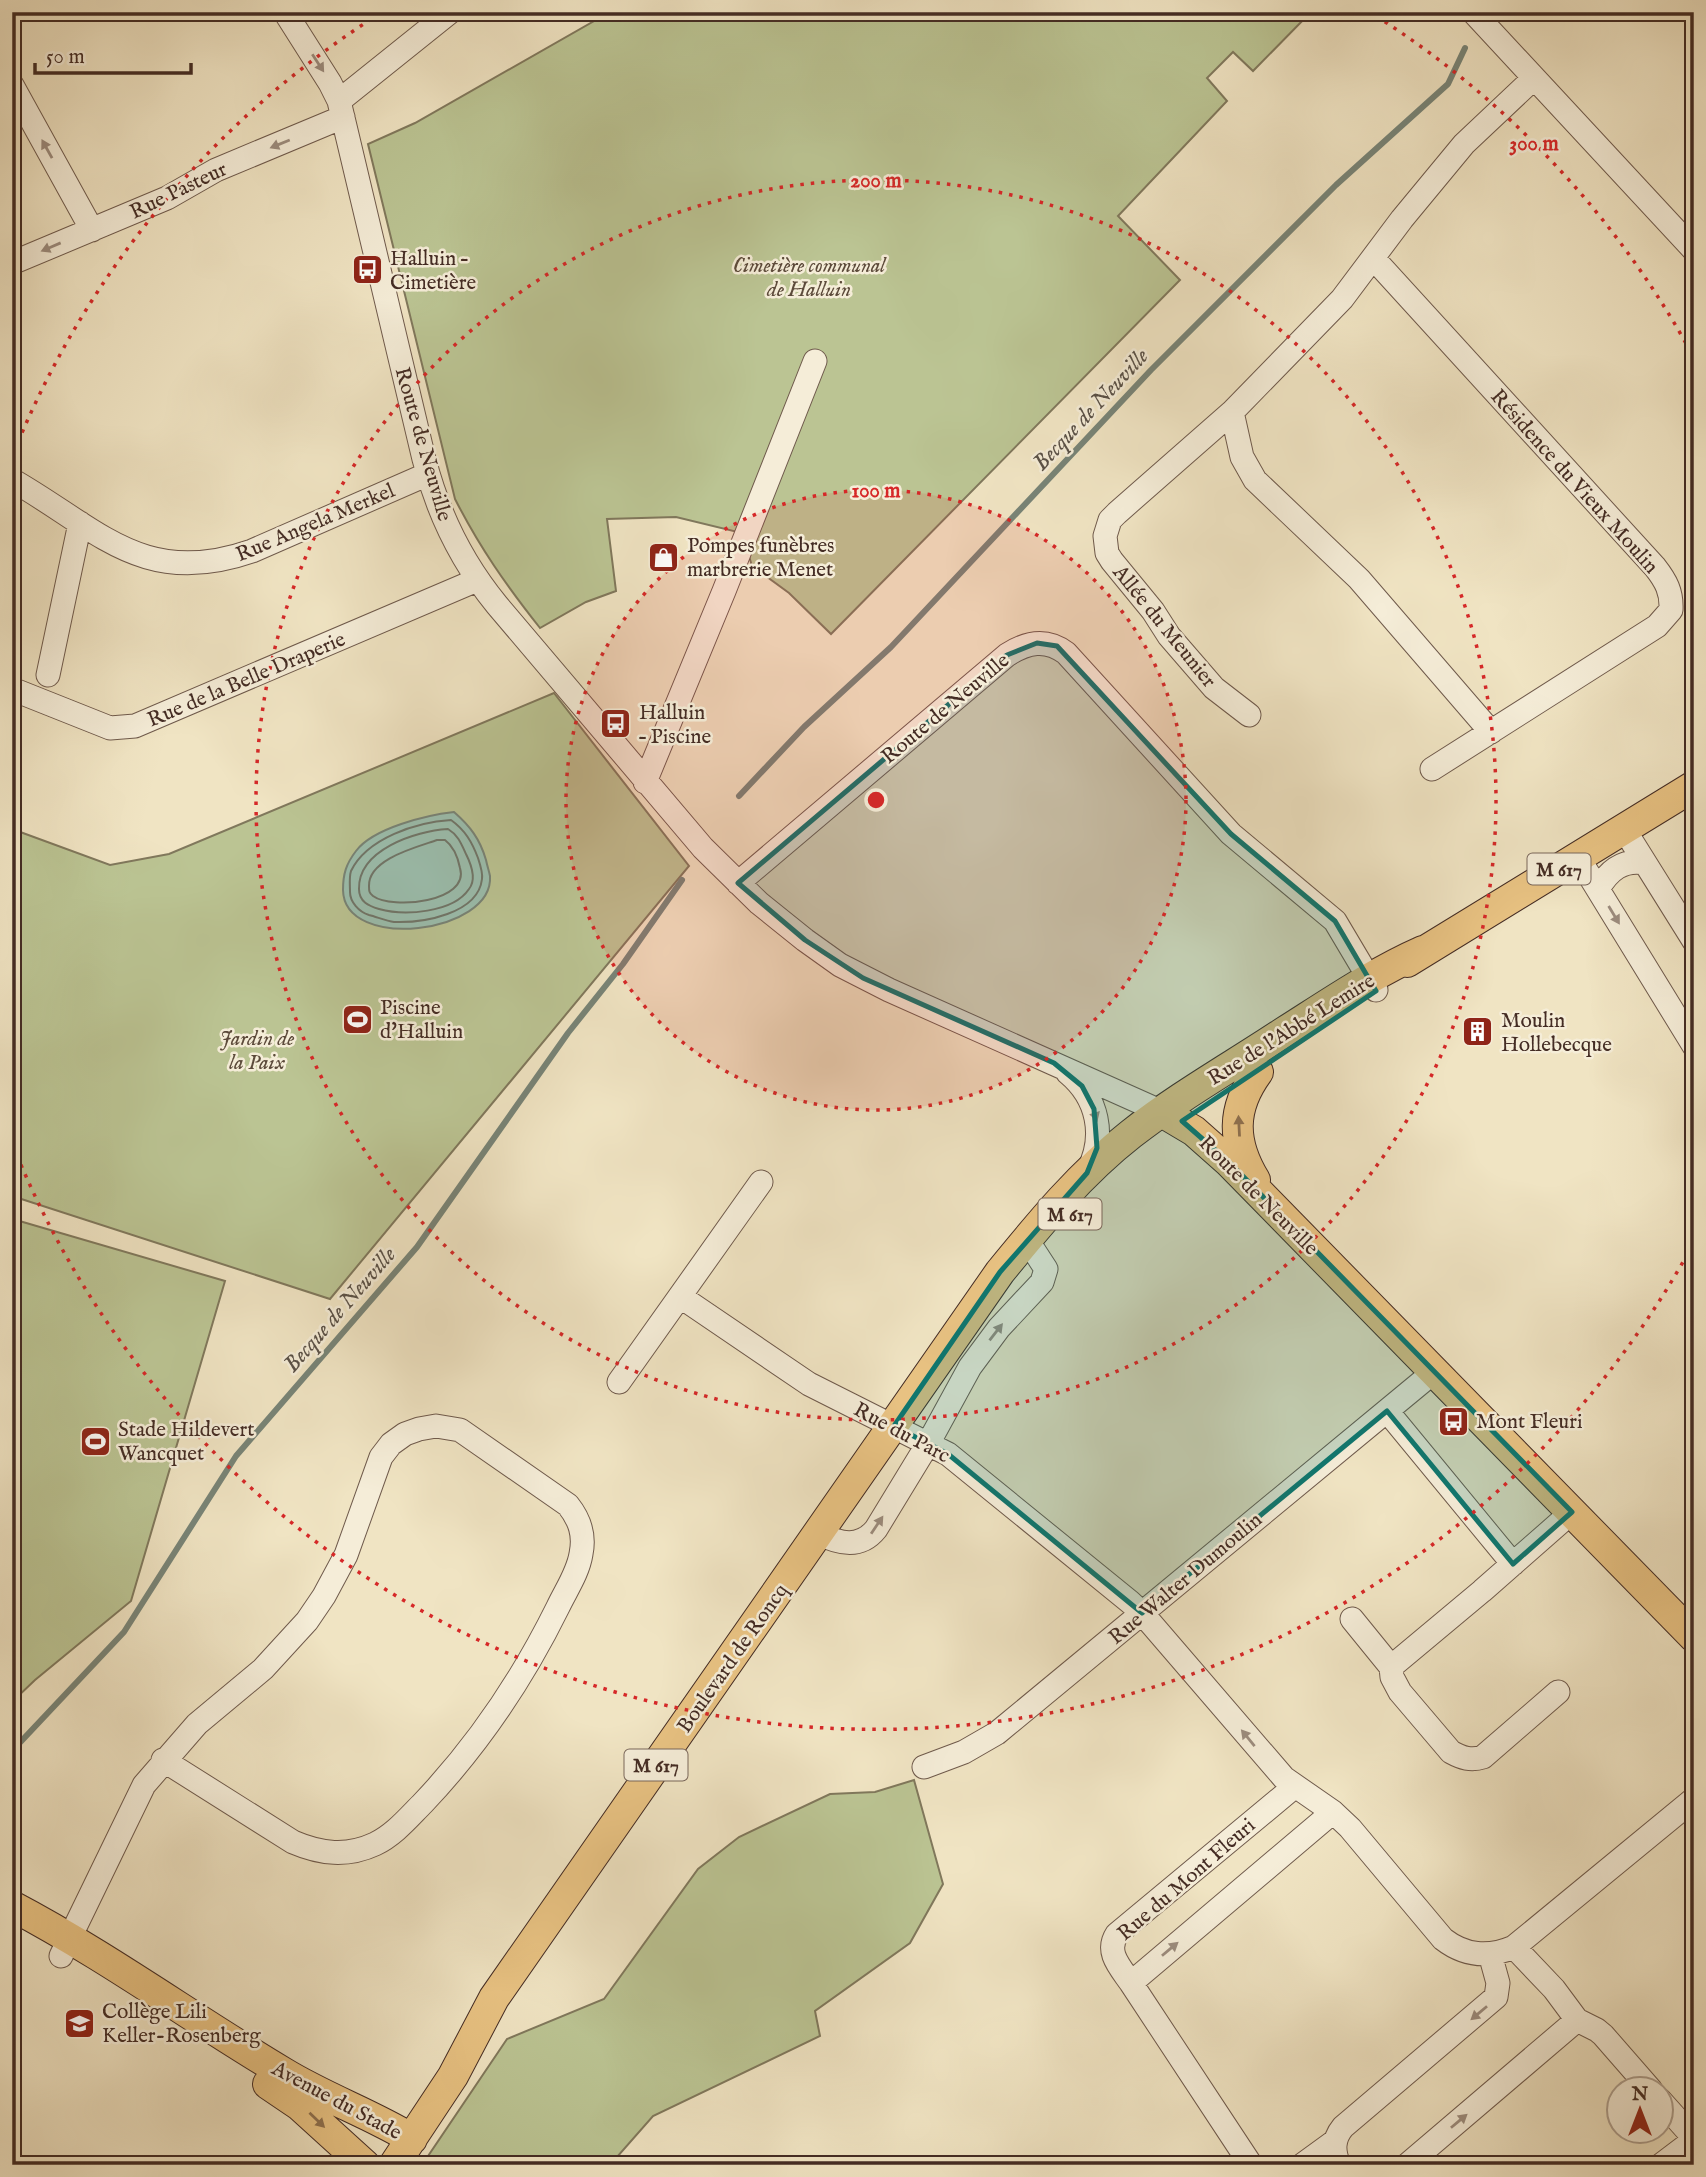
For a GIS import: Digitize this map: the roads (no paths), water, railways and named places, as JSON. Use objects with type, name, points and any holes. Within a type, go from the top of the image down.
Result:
[{"type":"main road","name":"Rue de l'Abbé Lemire","points":[[1171,1117],[1423,951],[1694,786]]},
{"type":"main road","name":"Rue de l'Abbé Lemire","points":[[1171,1117],[1258,1072],[1359,1007],[1373,985]]},
{"type":"main road","points":[[1258,1072],[1241,1099],[1237,1126],[1243,1155],[1250,1171],[1275,1209]]},
{"type":"main road","name":"Boulevard de Roncq","points":[[371,2165],[403,2134],[453,2076],[494,1998],[1000,1272],[1087,1173],[1131,1134],[1171,1117]]},
{"type":"main road","name":"Boulevard de Roncq","points":[[969,1318],[1033,1249],[1171,1117]]},
{"type":"main road","name":"Route de Neuville","points":[[1171,1117],[1210,1143],[1694,1637]]},
{"type":"main road","name":"Avenue du Stade","points":[[12,1906],[65,1947],[291,2078],[403,2134]]},
{"type":"main road","points":[[12,1925],[65,1947],[287,2096],[305,2109],[365,2165]]},
{"type":"main road","name":"Boulevard de Roncq","points":[[394,2165],[403,2134]]},
{"type":"street","name":"Route de Neuville","points":[[285,12],[327,76],[341,109],[428,474],[449,533],[477,580],[694,839],[738,883],[805,940],[863,978],[1171,1117]]},
{"type":"street","name":"Rue Pasteur","points":[[12,263],[179,192],[216,170],[341,109],[450,12]]},
{"type":"street","points":[[1473,12],[1694,250]]},
{"type":"street","points":[[1491,732],[1359,579],[1255,480],[1242,457],[1232,412],[1324,318],[1464,144],[1534,78]]},
{"type":"street","points":[[12,85],[92,230]]},
{"type":"street","name":"Résidence du Vieux Moulin","points":[[1374,259],[1655,568],[1670,590],[1671,610],[1657,626],[1432,769]]},
{"type":"street","points":[[645,782],[815,361]]},
{"type":"street","name":"Allée du Meunier","points":[[1232,412],[1110,520],[1106,528],[1105,544],[1112,561],[1153,611],[1169,636],[1214,688],[1249,715]]},
{"type":"street","name":"Rue Angela Merkel","points":[[12,480],[117,547],[173,563],[212,561],[252,551],[428,474]]},
{"type":"street","points":[[48,675],[80,523]]},
{"type":"street","name":"Rue de la Belle Draperie","points":[[12,690],[110,728],[135,726],[477,580]]},
{"type":"street","name":"Route de Neuville","points":[[738,883],[1007,655],[1027,645],[1048,643],[1066,653],[1231,834],[1335,922],[1373,985]]},
{"type":"street","points":[[1624,829],[1694,941]]},
{"type":"street","points":[[1578,857],[1694,1046]]},
{"type":"street","points":[[1598,889],[1616,867],[1630,862],[1646,863]]},
{"type":"street","points":[[1054,1063],[1082,1086],[1094,1109],[1099,1135],[1087,1173]]},
{"type":"street","points":[[619,1382],[761,1182]]},
{"type":"street","points":[[818,1533],[833,1541],[852,1544],[871,1535],[929,1442],[970,1367],[999,1328],[1042,1282],[1046,1269],[1033,1249]]},
{"type":"street","name":"Rue du Parc","points":[[681,1297],[809,1384],[929,1442],[948,1454],[1142,1613]]},
{"type":"street","name":"Rue Walter Dumoulin","points":[[924,1767],[964,1752],[997,1733],[1435,1371]]},
{"type":"street","points":[[1387,1411],[1513,1564]]},
{"type":"street","points":[[65,1947],[144,1785],[163,1760],[197,1724],[278,1654],[324,1596],[346,1555],[381,1457],[391,1444],[405,1434],[419,1429],[436,1426],[460,1430],[568,1505],[581,1524],[579,1565],[530,1662],[478,1740],[444,1780],[387,1837],[358,1851],[343,1853],[307,1848],[293,1842],[163,1760]]},
{"type":"street","points":[[1391,1667],[1572,1512]]},
{"type":"street","points":[[1142,1613],[1262,1756],[1294,1787],[1333,1812],[1350,1828],[1443,1939],[1464,1951],[1490,1954],[1514,1947],[1694,1799]]},
{"type":"street","points":[[1352,1619],[1391,1667],[1392,1677],[1400,1692],[1451,1752],[1468,1759],[1475,1760],[1491,1751],[1558,1692]]},
{"type":"street","name":"Rue du Mont Fleuri","points":[[1251,2165],[1130,1983],[1113,1956],[1111,1947],[1118,1934],[1294,1787]]},
{"type":"street","name":"Rue du Mont Fleuri","points":[[1130,1983],[1333,1812]]},
{"type":"street","points":[[1514,1947],[1547,1982],[1577,2020],[1603,2035],[1639,2076]]},
{"type":"street","points":[[1303,2165],[1335,2141],[1343,2127],[1496,1997],[1498,1983],[1490,1954]]},
{"type":"street","points":[[1407,2165],[1577,2020]]},
{"type":"street","points":[[1661,2165],[1694,2139],[1674,2115]]},
{"type":"street","points":[[1335,2141],[1335,2155],[1339,2165]]},
{"type":"water","points":[[454,812],[470,828],[484,852],[490,876],[485,896],[469,911],[446,922],[418,928],[391,928],[367,922],[350,910],[343,890],[344,874],[356,851],[364,843],[401,824]]},
{"type":"waterway","name":"Becque de Neuville","points":[[739,796],[804,727],[891,647],[1151,370],[1336,185],[1448,84],[1465,48]]},
{"type":"waterway","name":"Becque de Neuville","points":[[12,1751],[124,1632],[236,1456],[417,1247],[568,1033],[623,964],[682,880]]},
{"type":"place","name":"Halluin – Cimetière","points":[[367,270]]},
{"type":"place","name":"Pompes funèbres marbrerie Menet","points":[[664,557]]},
{"type":"place","name":"Halluin – Piscine","points":[[616,724]]},
{"type":"place","name":"Piscine d'Halluin","points":[[357,1019]]},
{"type":"place","name":"Moulin Hollebecque","points":[[1478,1032]]},
{"type":"place","name":"Mont Fleuri","points":[[1453,1421]]},
{"type":"place","name":"Stade Hildevert Wancquet","points":[[95,1441]]},
{"type":"place","name":"Collège Lili Keller-Rosenberg","points":[[79,2023]]},
{"type":"park label","name":"Cimetière communal de Halluin","points":[[809,277]]},
{"type":"park label","name":"Jardin de la Paix","points":[[257,1050]]}]
